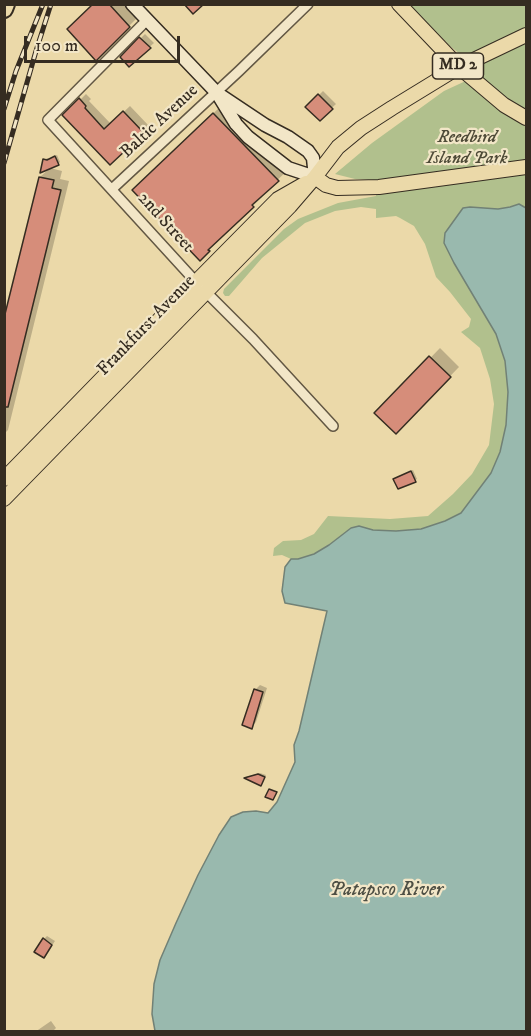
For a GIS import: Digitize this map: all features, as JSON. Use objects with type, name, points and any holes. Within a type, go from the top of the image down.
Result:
[{"type":"highway","points":[[4,9],[6,4]]},
{"type":"main road","points":[[132,4],[217,93],[236,124],[248,137],[288,168],[315,177],[326,185],[337,188],[379,187],[526,167]]},
{"type":"main road","name":"MD 2","points":[[399,4],[459,67],[504,105],[526,118]]},
{"type":"main road","name":"Frankfurst Avenue","points":[[4,479],[201,286],[290,206],[338,147],[361,128],[459,67],[526,34]]},
{"type":"main road","points":[[217,93],[308,151],[313,158],[315,177]]},
{"type":"main road","points":[[248,137],[262,123]]},
{"type":"main road","name":"Frankfurst Avenue","points":[[4,499],[201,286]]},
{"type":"street","name":"Baltic Avenue","points":[[112,189],[217,93],[308,4]]},
{"type":"street","name":"2nd Street","points":[[147,20],[48,120],[333,426]]},
{"type":"green space","name":"Reedbird Island Park","points":[[410,5],[526,5],[526,208],[519,204],[498,209],[486,208],[454,263],[496,334],[505,361],[508,392],[506,425],[500,452],[491,473],[461,513],[445,521],[421,529],[396,531],[373,530],[359,526],[351,528],[314,554],[298,559],[282,555],[273,556],[274,548],[283,541],[301,540],[314,534],[328,516],[390,519],[428,516],[472,474],[489,445],[494,404],[490,379],[480,348],[461,332],[469,327],[471,319],[436,277],[425,244],[414,226],[400,218],[396,216],[376,218],[376,209],[361,207],[335,211],[305,223],[262,258],[229,296],[223,293],[224,289],[284,229],[298,219],[338,203],[376,196],[375,180],[355,179],[335,174],[372,143],[444,91],[483,73],[450,46]]},
{"type":"water","name":"Patapsco River","points":[[519,204],[526,208],[526,1031],[155,1031],[152,1014],[154,984],[160,960],[198,875],[231,817],[243,812],[268,813],[277,802],[295,762],[294,745],[327,611],[285,603],[282,591],[285,567],[291,559],[314,554],[351,528],[359,526],[373,530],[396,531],[421,529],[445,521],[461,513],[491,473],[500,452],[506,425],[508,392],[505,361],[496,334],[444,243],[445,233],[463,208],[498,209]]},
{"type":"building","points":[[93,4],[109,4],[130,27],[96,61],[67,29]]},
{"type":"building","points":[[184,4],[204,4],[193,14]]},
{"type":"building","points":[[139,37],[151,48],[129,67],[120,57]]},
{"type":"building","points":[[318,94],[333,109],[320,121],[305,107]]},
{"type":"building","points":[[79,98],[104,129],[123,111],[144,133],[110,165],[62,115]]},
{"type":"building","points":[[213,113],[279,181],[252,205],[254,207],[208,250],[210,251],[200,261],[132,190]]},
{"type":"building","points":[[55,156],[59,165],[40,173],[43,159],[47,160]]},
{"type":"building","points":[[39,177],[54,180],[52,188],[61,190],[8,407],[4,407],[4,318]]},
{"type":"building","points":[[429,356],[451,377],[396,434],[374,413]]},
{"type":"building","points":[[411,471],[416,482],[398,489],[393,479]]},
{"type":"building","points":[[254,689],[263,692],[252,729],[242,725]]},
{"type":"building","points":[[258,774],[265,777],[261,786],[244,778]]},
{"type":"building","points":[[269,789],[277,792],[273,800],[265,797]]},
{"type":"building","points":[[43,938],[52,945],[44,958],[34,952]]},
{"type":"railway","points":[[4,109],[16,71],[43,4]]},
{"type":"railway","points":[[4,163],[51,4]]}]
